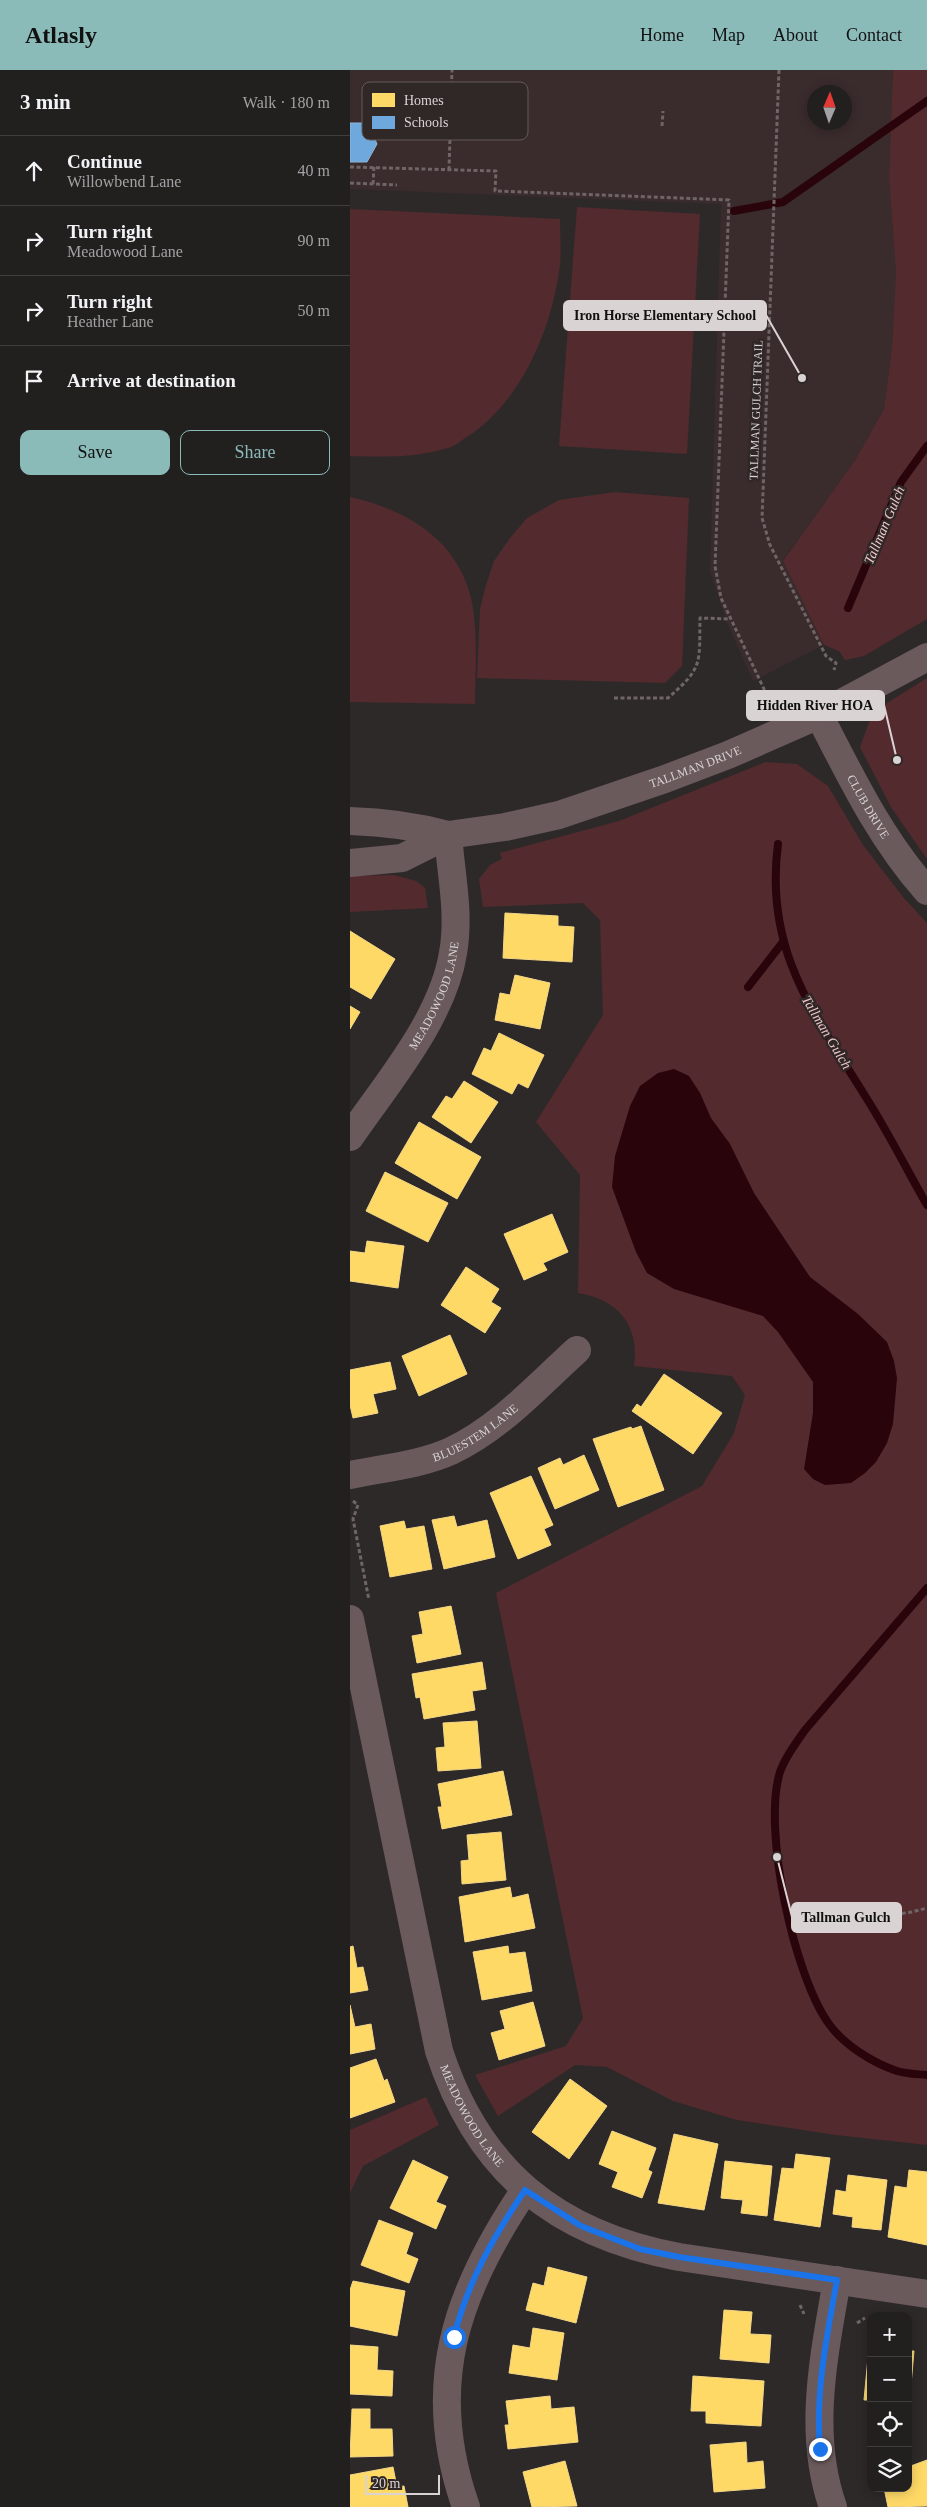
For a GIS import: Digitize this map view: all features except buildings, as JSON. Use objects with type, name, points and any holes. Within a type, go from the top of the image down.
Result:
[{"type":"street","name":"TALLMAN DRIVE","points":[[350,863],[402,858],[448,835],[526,823],[586,807],[728,755],[819,715],[927,657]]},
{"type":"street","name":"CLUB DRIVE","points":[[819,715],[876,823],[895,853],[927,891]]},
{"type":"street","name":"TALLMAN DRIVE","points":[[350,821],[401,824],[448,835]]},
{"type":"street","name":"MEADOWOOD LANE","points":[[350,1137],[423,1029],[449,971],[453,953],[456,916],[448,835]]},
{"type":"street","name":"BLUESTEM LANE","points":[[351,1488],[450,1452],[471,1440],[507,1415],[577,1350]]},
{"type":"street","name":"MEADOWOOD LANE","points":[[360,1612],[438,2051],[464,2115],[492,2155],[525,2190],[581,2226],[640,2249],[679,2257],[927,2294]]},
{"type":"street","points":[[466,2507],[453,2462],[448,2426],[449,2370],[454,2337],[464,2302],[484,2256],[525,2190]]},
{"type":"street","points":[[833,2507],[822,2464],[819,2416],[823,2363],[837,2280]]},
{"type":"path","name":"TALLMAN GULCH TRAIL","points":[[780,70],[762,518],[770,545],[826,656],[836,664],[834,670]]},
{"type":"path","points":[[662,112],[662,126]]},
{"type":"path","points":[[449,170],[450,140]]},
{"type":"path","points":[[350,167],[496,171],[495,191],[729,200],[715,566],[721,598],[764,689],[759,700],[768,702]]},
{"type":"path","points":[[373,184],[374,167]]},
{"type":"path","points":[[350,183],[397,185]]},
{"type":"path","points":[[614,698],[668,698],[696,671],[700,657],[700,618],[730,619]]},
{"type":"path","points":[[351,1488],[358,1506],[353,1519],[360,1612]]},
{"type":"path","points":[[876,1917],[927,1908]]},
{"type":"shaded area","points":[[350,70],[893,70],[889,178],[896,272],[892,347],[884,409],[856,459],[783,560],[824,645],[753,681],[728,625],[710,571],[721,204],[350,189]]},
{"type":"shaded area","points":[[893,70],[927,70],[927,619],[864,656],[845,660],[839,651],[824,645],[783,561],[856,459],[884,409],[892,347],[896,272],[889,178]]},
{"type":"shaded area","points":[[577,207],[700,214],[687,454],[559,446]]},
{"type":"shaded area","points":[[350,209],[560,219],[560,259],[555,296],[529,366],[516,388],[484,425],[452,447],[424,454],[387,457],[350,456]]},
{"type":"shaded area","points":[[615,492],[689,498],[682,666],[665,683],[477,678],[480,609],[494,561],[510,538],[527,518],[559,500]]},
{"type":"shaded area","points":[[350,497],[389,509],[407,518],[439,541],[452,556],[462,574],[473,607],[476,649],[475,704],[350,702]]},
{"type":"shaded area","points":[[927,678],[927,859],[891,807],[860,747],[873,712]]},
{"type":"shaded area","points":[[766,762],[797,764],[828,786],[863,845],[903,897],[927,923],[927,2145],[836,2135],[737,2120],[673,2101],[607,2067],[575,2065],[498,2116],[475,2075],[566,2046],[583,2018],[496,1593],[702,1486],[734,1433],[745,1395],[732,1376],[634,1366],[635,1352],[633,1339],[623,1317],[615,1308],[604,1301],[578,1293],[580,1175],[536,1122],[603,1015],[600,920],[583,903],[483,907],[479,879],[490,865],[502,859],[500,853],[619,821]]},
{"type":"shaded area","points":[[394,875],[416,881],[425,888],[428,908],[350,912],[350,876]]},
{"type":"shaded area","points":[[674,1069],[689,1076],[700,1093],[711,1118],[730,1144],[754,1193],[810,1277],[858,1314],[887,1342],[894,1361],[897,1378],[893,1424],[887,1443],[876,1462],[851,1483],[825,1485],[813,1479],[804,1469],[813,1413],[813,1382],[778,1332],[763,1316],[674,1289],[647,1273],[636,1252],[612,1187],[615,1156],[630,1106],[640,1086],[658,1073]]},
{"type":"shaded area","points":[[426,2097],[439,2125],[363,2166],[350,2193],[350,2130]]},
{"type":"waterway","points":[[734,211],[783,202],[927,101]]},
{"type":"waterway","name":"Tallman Gulch","points":[[848,608],[901,482],[927,446]]},
{"type":"waterway","name":"Tallman Gulch","points":[[778,844],[776,882],[779,917],[786,949],[797,979],[812,1009],[883,1125],[927,1205]]},
{"type":"waterway","points":[[748,987],[783,942]]},
{"type":"waterway","name":"Tallman Gulch","points":[[927,1588],[805,1730],[791,1750],[780,1772],[776,1797],[775,1829],[778,1864],[793,1938],[816,2002],[829,2024],[851,2046],[878,2063],[900,2072],[927,2075]]},
{"type":"place","name":"Iron Horse Elementary School","points":[[802,378]]},
{"type":"place","name":"Hidden River HOA","points":[[897,760]]},
{"type":"place","name":"Tallman Gulch","points":[[777,1857]]},
{"type":"route","points":[[454,2337],[464,2302],[484,2256],[525,2190],[559,2214],[619,2243],[660,2254],[837,2280],[823,2363],[818,2432],[820,2449]]}]
